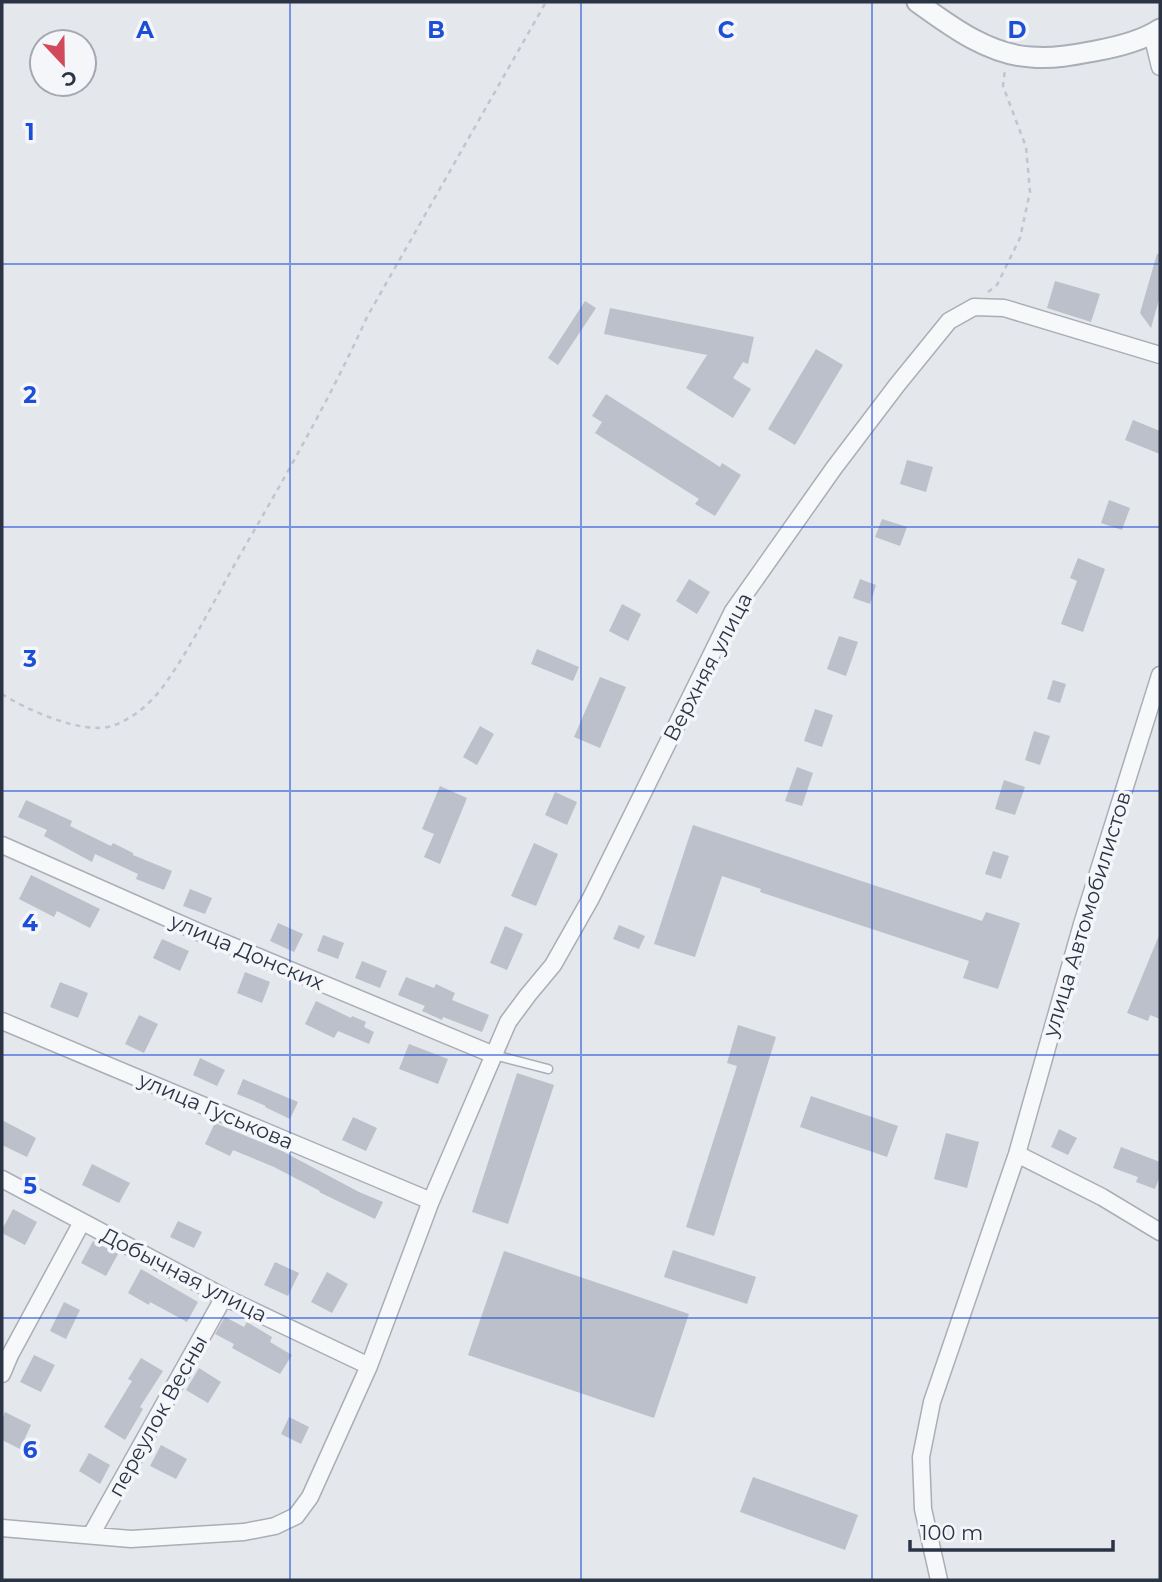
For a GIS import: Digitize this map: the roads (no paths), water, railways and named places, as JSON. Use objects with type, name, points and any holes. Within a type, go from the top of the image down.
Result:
[{"type":"street","points":[[917,2],[988,46],[1030,57],[1067,56],[1114,48],[1156,32],[1160,67]]},
{"type":"street","name":"Верхняя улица","points":[[2,1528],[131,1539],[244,1532],[275,1526],[296,1516],[310,1497],[369,1366],[431,1201],[509,1021],[553,965],[591,898],[733,611],[834,468],[949,321],[974,307],[1004,308],[1160,355]]},
{"type":"street","name":"улица Автомобилистов","points":[[939,1580],[923,1509],[921,1458],[932,1402],[1017,1154],[1082,924],[1160,675]]},
{"type":"street","name":"улица Донских","points":[[2,845],[201,933],[494,1055]]},
{"type":"street","name":"улица Гуськова","points":[[2,1021],[431,1201]]},
{"type":"street","points":[[1017,1154],[1102,1197],[1160,1232]]},
{"type":"street","name":"Добычная улица","points":[[2,1179],[224,1297],[369,1366]]},
{"type":"street","points":[[2,1374],[82,1222]]},
{"type":"street","name":"переулок Весны","points":[[91,1535],[224,1297]]},
{"type":"lane","points":[[494,1055],[548,1069]]}]
